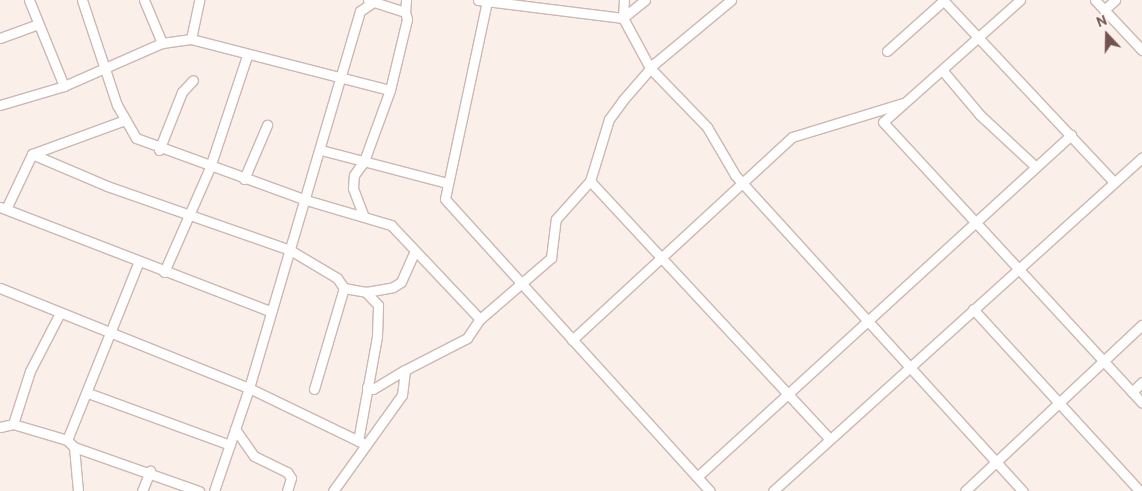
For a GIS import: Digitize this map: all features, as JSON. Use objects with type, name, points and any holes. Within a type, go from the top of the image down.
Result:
[{"type":"street","points":[[29,0],[64,86]]},
{"type":"street","points":[[82,0],[125,120],[136,138],[159,150],[306,200],[391,225],[480,319]]},
{"type":"street","points":[[144,0],[162,43]]},
{"type":"street","points":[[191,38],[199,0]]},
{"type":"street","points":[[364,217],[353,188],[354,176],[364,161],[390,90],[407,19],[405,12],[406,0]]},
{"type":"street","points":[[624,0],[623,18],[650,68],[707,127],[742,183],[911,365],[1023,491]]},
{"type":"street","points":[[644,0],[623,18],[483,1],[445,200],[710,491]]},
{"type":"street","points":[[367,387],[373,389],[467,338],[480,319],[522,285],[551,258],[556,219],[590,181],[609,119],[650,68],[731,0]]},
{"type":"street","points":[[887,51],[943,0],[1072,134],[1114,182]]},
{"type":"street","points":[[1020,0],[943,71],[883,122],[1142,403]]},
{"type":"street","points":[[1095,0],[1142,50]]},
{"type":"street","points":[[1104,10],[1115,0]]},
{"type":"street","points":[[214,491],[249,388],[270,311],[321,150],[360,11],[370,1],[405,12]]},
{"type":"street","points":[[0,38],[38,24]]},
{"type":"street","points":[[0,105],[64,86],[162,43],[191,38],[247,56],[341,80],[390,90]]},
{"type":"street","points":[[164,272],[210,167],[247,56]]},
{"type":"street","points":[[943,71],[980,115],[1036,167]]},
{"type":"street","points":[[159,150],[182,92],[193,80]]},
{"type":"street","points":[[572,340],[792,136],[905,102]]},
{"type":"street","points":[[125,120],[32,154],[3,208],[164,272],[270,311]]},
{"type":"street","points":[[244,179],[267,125]]},
{"type":"street","points":[[697,477],[1072,134]]},
{"type":"street","points":[[321,150],[448,183]]},
{"type":"street","points":[[32,154],[107,186],[290,250],[338,278],[344,288],[314,389]]},
{"type":"street","points":[[773,491],[1142,158]]},
{"type":"street","points":[[590,181],[830,439]]},
{"type":"street","points":[[344,288],[366,292],[401,282],[415,252]]},
{"type":"street","points":[[67,440],[88,393],[139,261]]},
{"type":"street","points":[[1,290],[111,330],[249,388],[362,442]]},
{"type":"street","points":[[362,442],[367,387],[377,336],[378,305],[366,292]]},
{"type":"street","points":[[974,309],[1140,491]]},
{"type":"street","points":[[13,424],[30,371],[60,313]]},
{"type":"street","points":[[965,491],[1142,325]]},
{"type":"street","points":[[333,491],[362,442],[402,395],[405,370]]},
{"type":"street","points":[[1132,392],[1142,382]]},
{"type":"street","points":[[88,393],[230,445]]},
{"type":"street","points":[[0,427],[13,424],[67,440],[74,447],[150,472],[199,491]]},
{"type":"street","points":[[235,429],[254,456],[287,472],[291,478],[286,491]]},
{"type":"street","points":[[74,447],[78,491]]},
{"type":"street","points":[[142,491],[150,472]]}]
